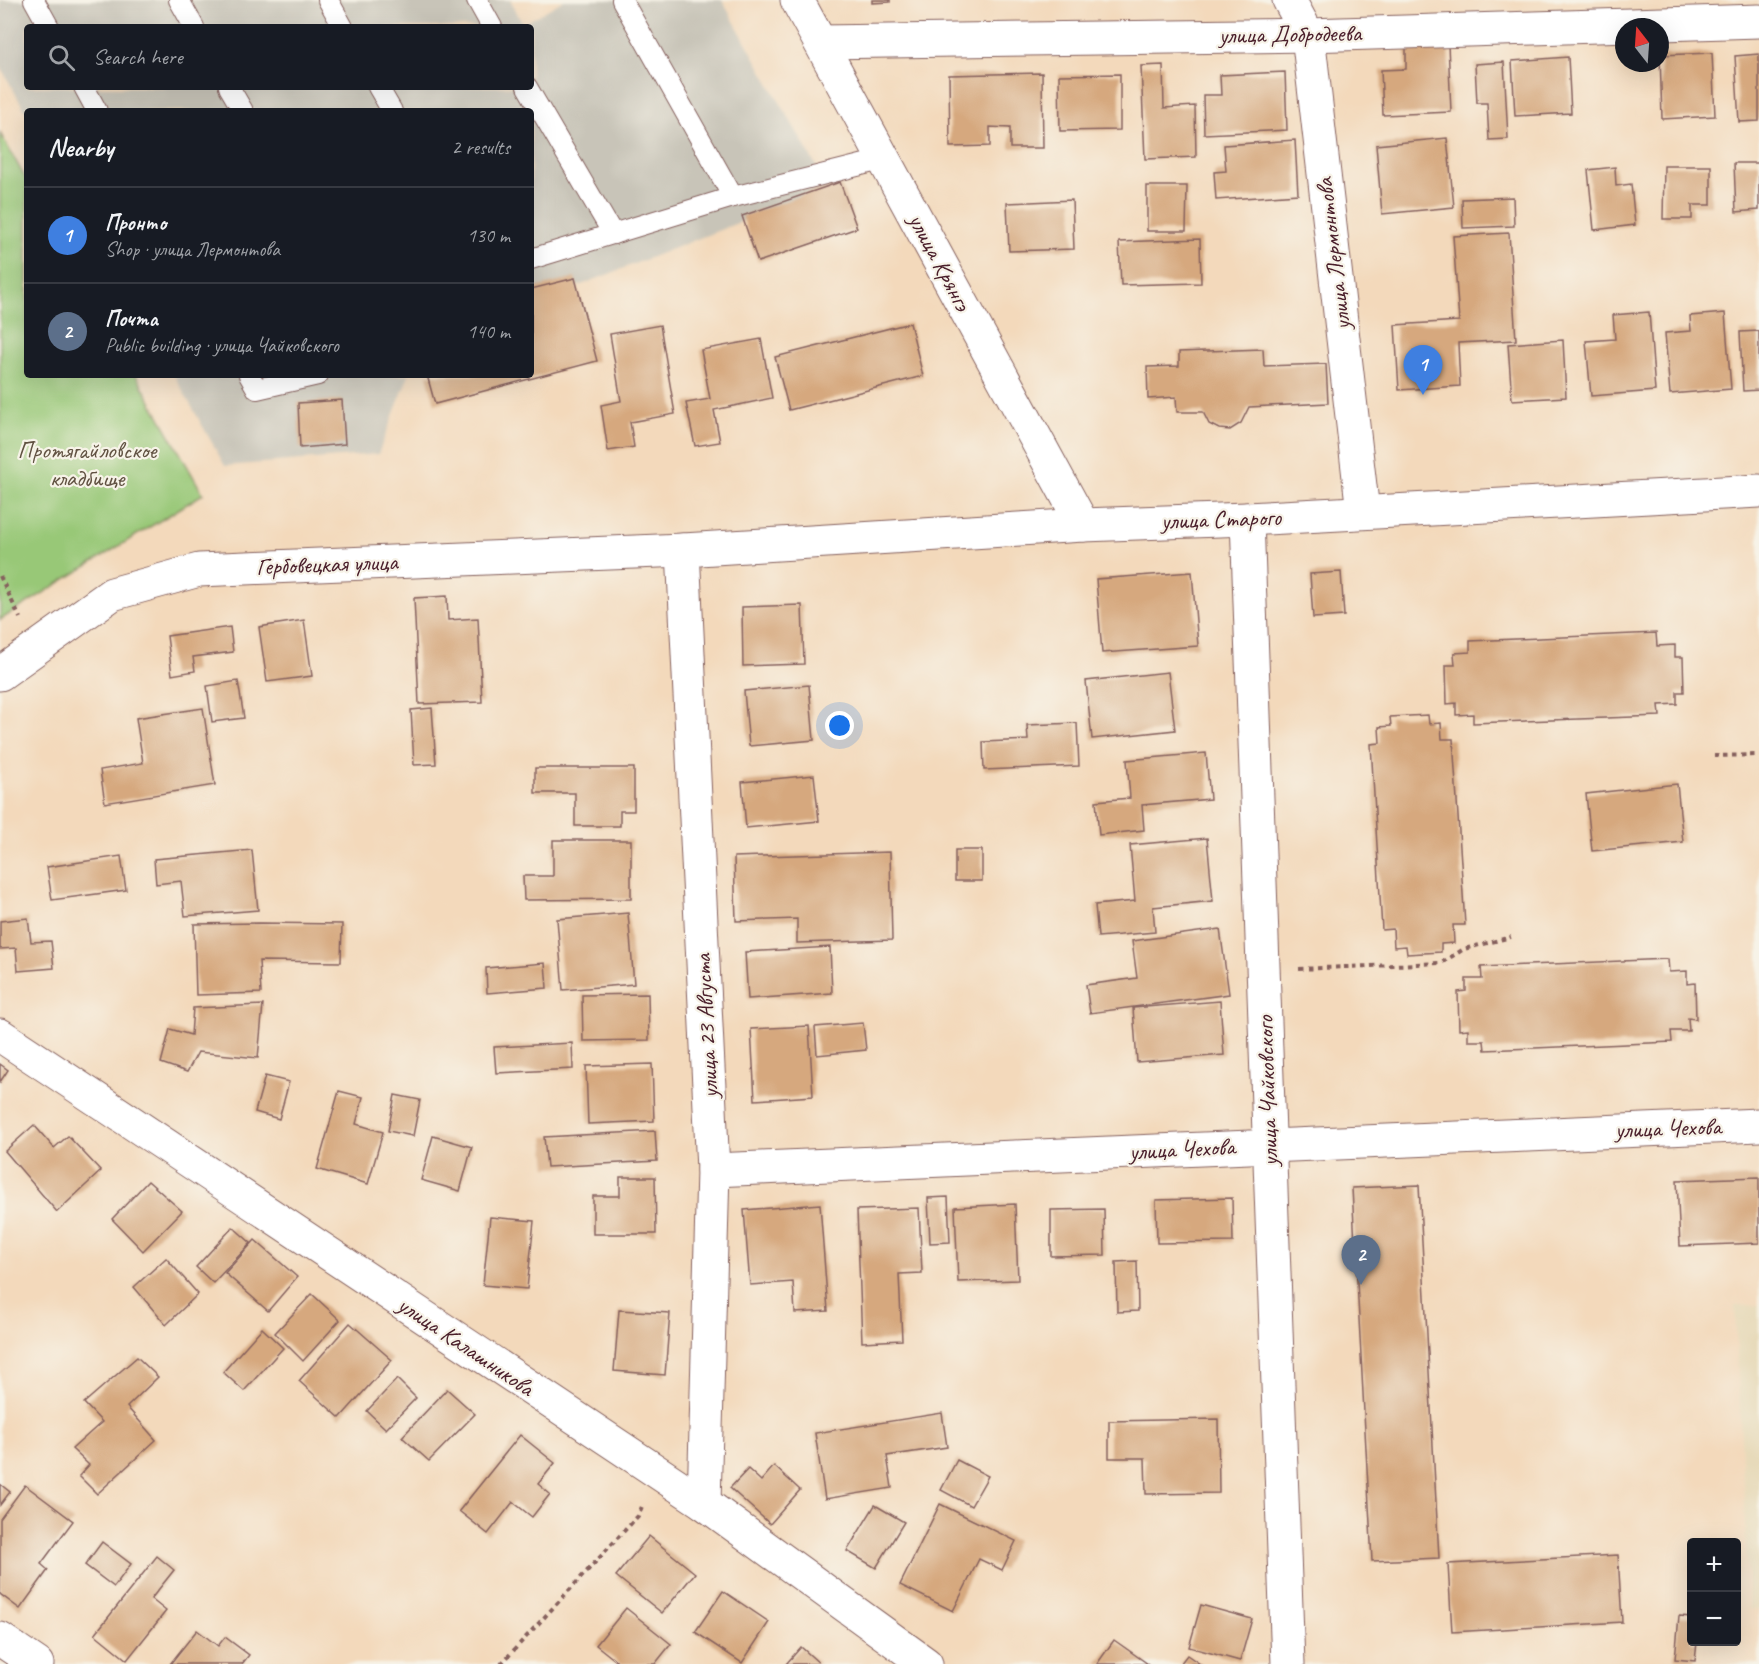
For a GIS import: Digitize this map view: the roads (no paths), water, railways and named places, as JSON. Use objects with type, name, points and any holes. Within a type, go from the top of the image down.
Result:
[{"type":"street","name":"улица Крянгэ","points":[[797,0],[1083,525]]},
{"type":"street","name":"улица Лермонтова","points":[[1289,0],[1308,35],[1363,512]]},
{"type":"street","name":"улица Добродеева","points":[[821,42],[1308,35],[1759,21]]},
{"type":"street","name":"улица Старого","points":[[683,549],[1083,525],[1247,519],[1759,491]]},
{"type":"street","name":"улица Чайковского","points":[[1247,519],[1287,1664]]},
{"type":"street","name":"Гербовецкая улица","points":[[0,674],[112,594],[199,570],[683,549]]},
{"type":"street","name":"улица 23 Августа","points":[[683,549],[713,1170],[704,1503]]},
{"type":"street","name":"улица Калашникова","points":[[0,1035],[704,1503],[926,1664]]},
{"type":"street","name":"улица Чехова","points":[[713,1170],[1759,1125]]},
{"type":"street","points":[[0,1639],[37,1664]]},
{"type":"lane","points":[[34,0],[47,24]]},
{"type":"lane","points":[[179,0],[192,24]]},
{"type":"lane","points":[[328,0],[342,24]]},
{"type":"lane","points":[[477,0],[490,24]]},
{"type":"lane","points":[[622,0],[733,197]]},
{"type":"lane","points":[[86,90],[95,108]]},
{"type":"lane","points":[[231,90],[241,108]]},
{"type":"lane","points":[[380,90],[390,108]]},
{"type":"lane","points":[[529,90],[613,234]]},
{"type":"lane","points":[[534,258],[733,197],[885,159]]},
{"type":"lane","points":[[251,378],[257,389],[305,378]]},
{"type":"place","name":"Пронто","points":[[1423,395]]},
{"type":"place","name":"Почта","points":[[1361,1285]]},
{"type":"park label","name":"Протягайловское кладбище","points":[[87,464]]}]
